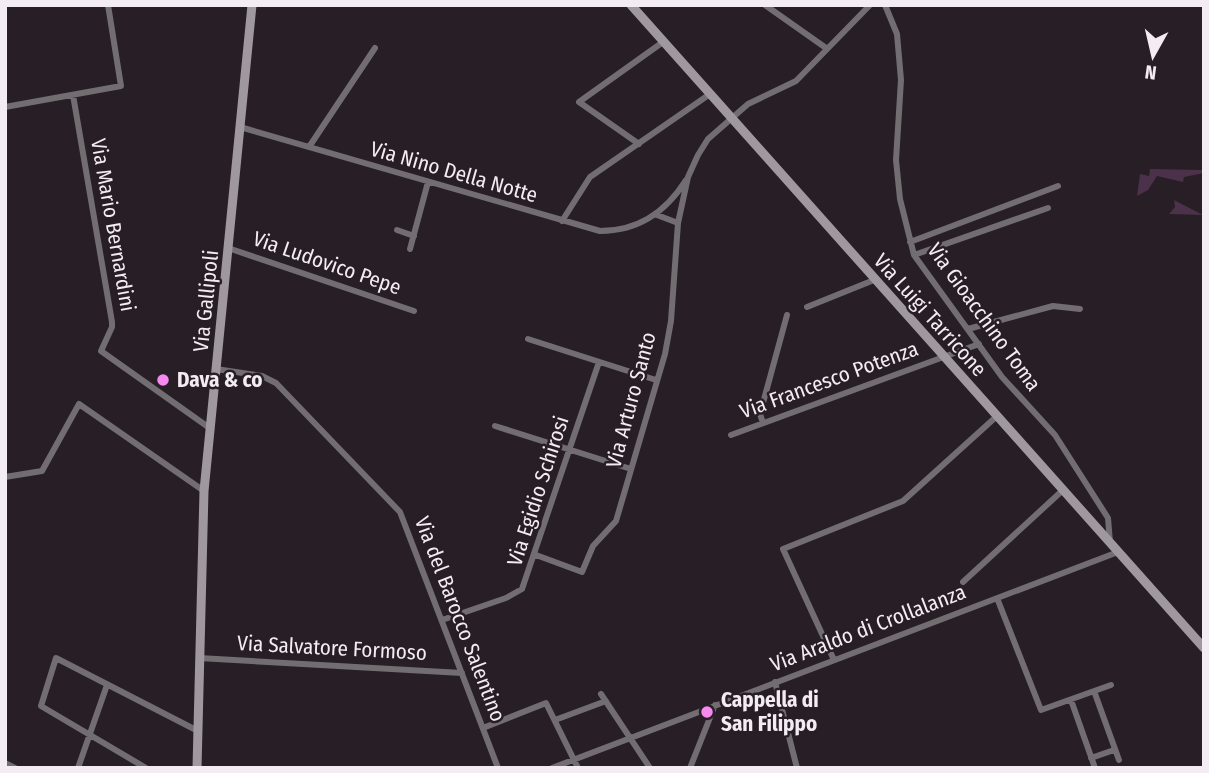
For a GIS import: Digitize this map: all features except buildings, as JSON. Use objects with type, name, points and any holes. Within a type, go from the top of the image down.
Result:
[{"type":"main road","name":"Via Gallipoli","points":[[197,768],[204,491],[252,5]]},
{"type":"main road","name":"Via Luigi Tarricone","points":[[631,5],[1204,648]]},
{"type":"street","points":[[5,107],[121,86],[108,5]]},
{"type":"street","points":[[765,5],[826,48]]},
{"type":"street","name":"Via Arturo Santo","points":[[657,215],[688,177],[708,139],[760,96],[796,81],[826,48],[847,32],[870,5]]},
{"type":"street","name":"Via Gioacchino Toma","points":[[886,5],[897,34],[901,80],[896,160],[914,255],[1002,377],[1062,446],[1108,518],[1110,542]]},
{"type":"street","points":[[639,144],[579,102],[663,42]]},
{"type":"street","points":[[309,147],[375,48]]},
{"type":"street","points":[[562,221],[590,177],[710,94]]},
{"type":"street","name":"Via Mario Bernardini","points":[[73,95],[112,321],[101,351],[211,429]]},
{"type":"street","name":"Via Nino Della Notte","points":[[240,127],[600,231],[613,231],[657,215]]},
{"type":"street","name":"Via Arturo Santo","points":[[536,555],[582,572],[593,546],[616,521],[671,321],[678,223],[688,177]]},
{"type":"street","points":[[410,249],[428,182]]},
{"type":"street","points":[[910,242],[1058,187]]},
{"type":"street","points":[[914,255],[1048,208]]},
{"type":"street","points":[[657,215],[678,223]]},
{"type":"street","points":[[397,230],[414,236]]},
{"type":"street","name":"Via Ludovico Pepe","points":[[228,248],[414,311]]},
{"type":"street","points":[[807,307],[874,280]]},
{"type":"street","points":[[968,329],[1053,306],[1080,309]]},
{"type":"street","points":[[763,423],[760,414],[787,316]]},
{"type":"street","points":[[528,339],[656,380]]},
{"type":"street","name":"Via Francesco Potenza","points":[[732,435],[979,344]]},
{"type":"street","name":"Via Egidio Schirosi","points":[[442,620],[506,598],[522,589],[536,555],[599,362]]},
{"type":"street","name":"Via del Barocco Salentino","points":[[216,369],[262,376],[276,383],[400,512],[498,768]]},
{"type":"street","points":[[5,477],[42,471],[79,404],[204,491]]},
{"type":"street","points":[[834,660],[783,549],[902,501],[997,416]]},
{"type":"street","points":[[495,426],[629,469]]},
{"type":"street","points":[[962,582],[1063,490]]},
{"type":"street","name":"Via Araldo di Crollalanza","points":[[552,768],[1118,551]]},
{"type":"street","points":[[997,598],[1041,710],[1111,685]]},
{"type":"street","points":[[146,768],[41,706],[56,658],[198,731]]},
{"type":"street","name":"Via Salvatore Formoso","points":[[199,659],[462,673]]},
{"type":"street","points":[[775,682],[797,768]]},
{"type":"street","points":[[78,768],[107,685]]},
{"type":"street","points":[[1094,691],[1119,760]]},
{"type":"street","points":[[601,694],[650,768]]},
{"type":"street","points":[[1071,700],[1095,768]]},
{"type":"street","points":[[555,720],[606,701]]},
{"type":"street","points":[[483,728],[546,704],[578,768]]},
{"type":"street","points":[[690,768],[715,705]]},
{"type":"street","points":[[1091,758],[1114,750]]},
{"type":"street","points":[[5,763],[15,768]]},
{"type":"shaded area","points":[[1204,164],[1204,173],[1184,177],[1183,182],[1157,176],[1148,190],[1137,196],[1140,174],[1149,176],[1150,169],[1202,170]]},
{"type":"shaded area","points":[[1174,200],[1203,215],[1169,214],[1175,207]]},
{"type":"place","name":"Dava & co","points":[[163,380]]},
{"type":"place","name":"Cappella di San Filippo","points":[[707,712]]}]
